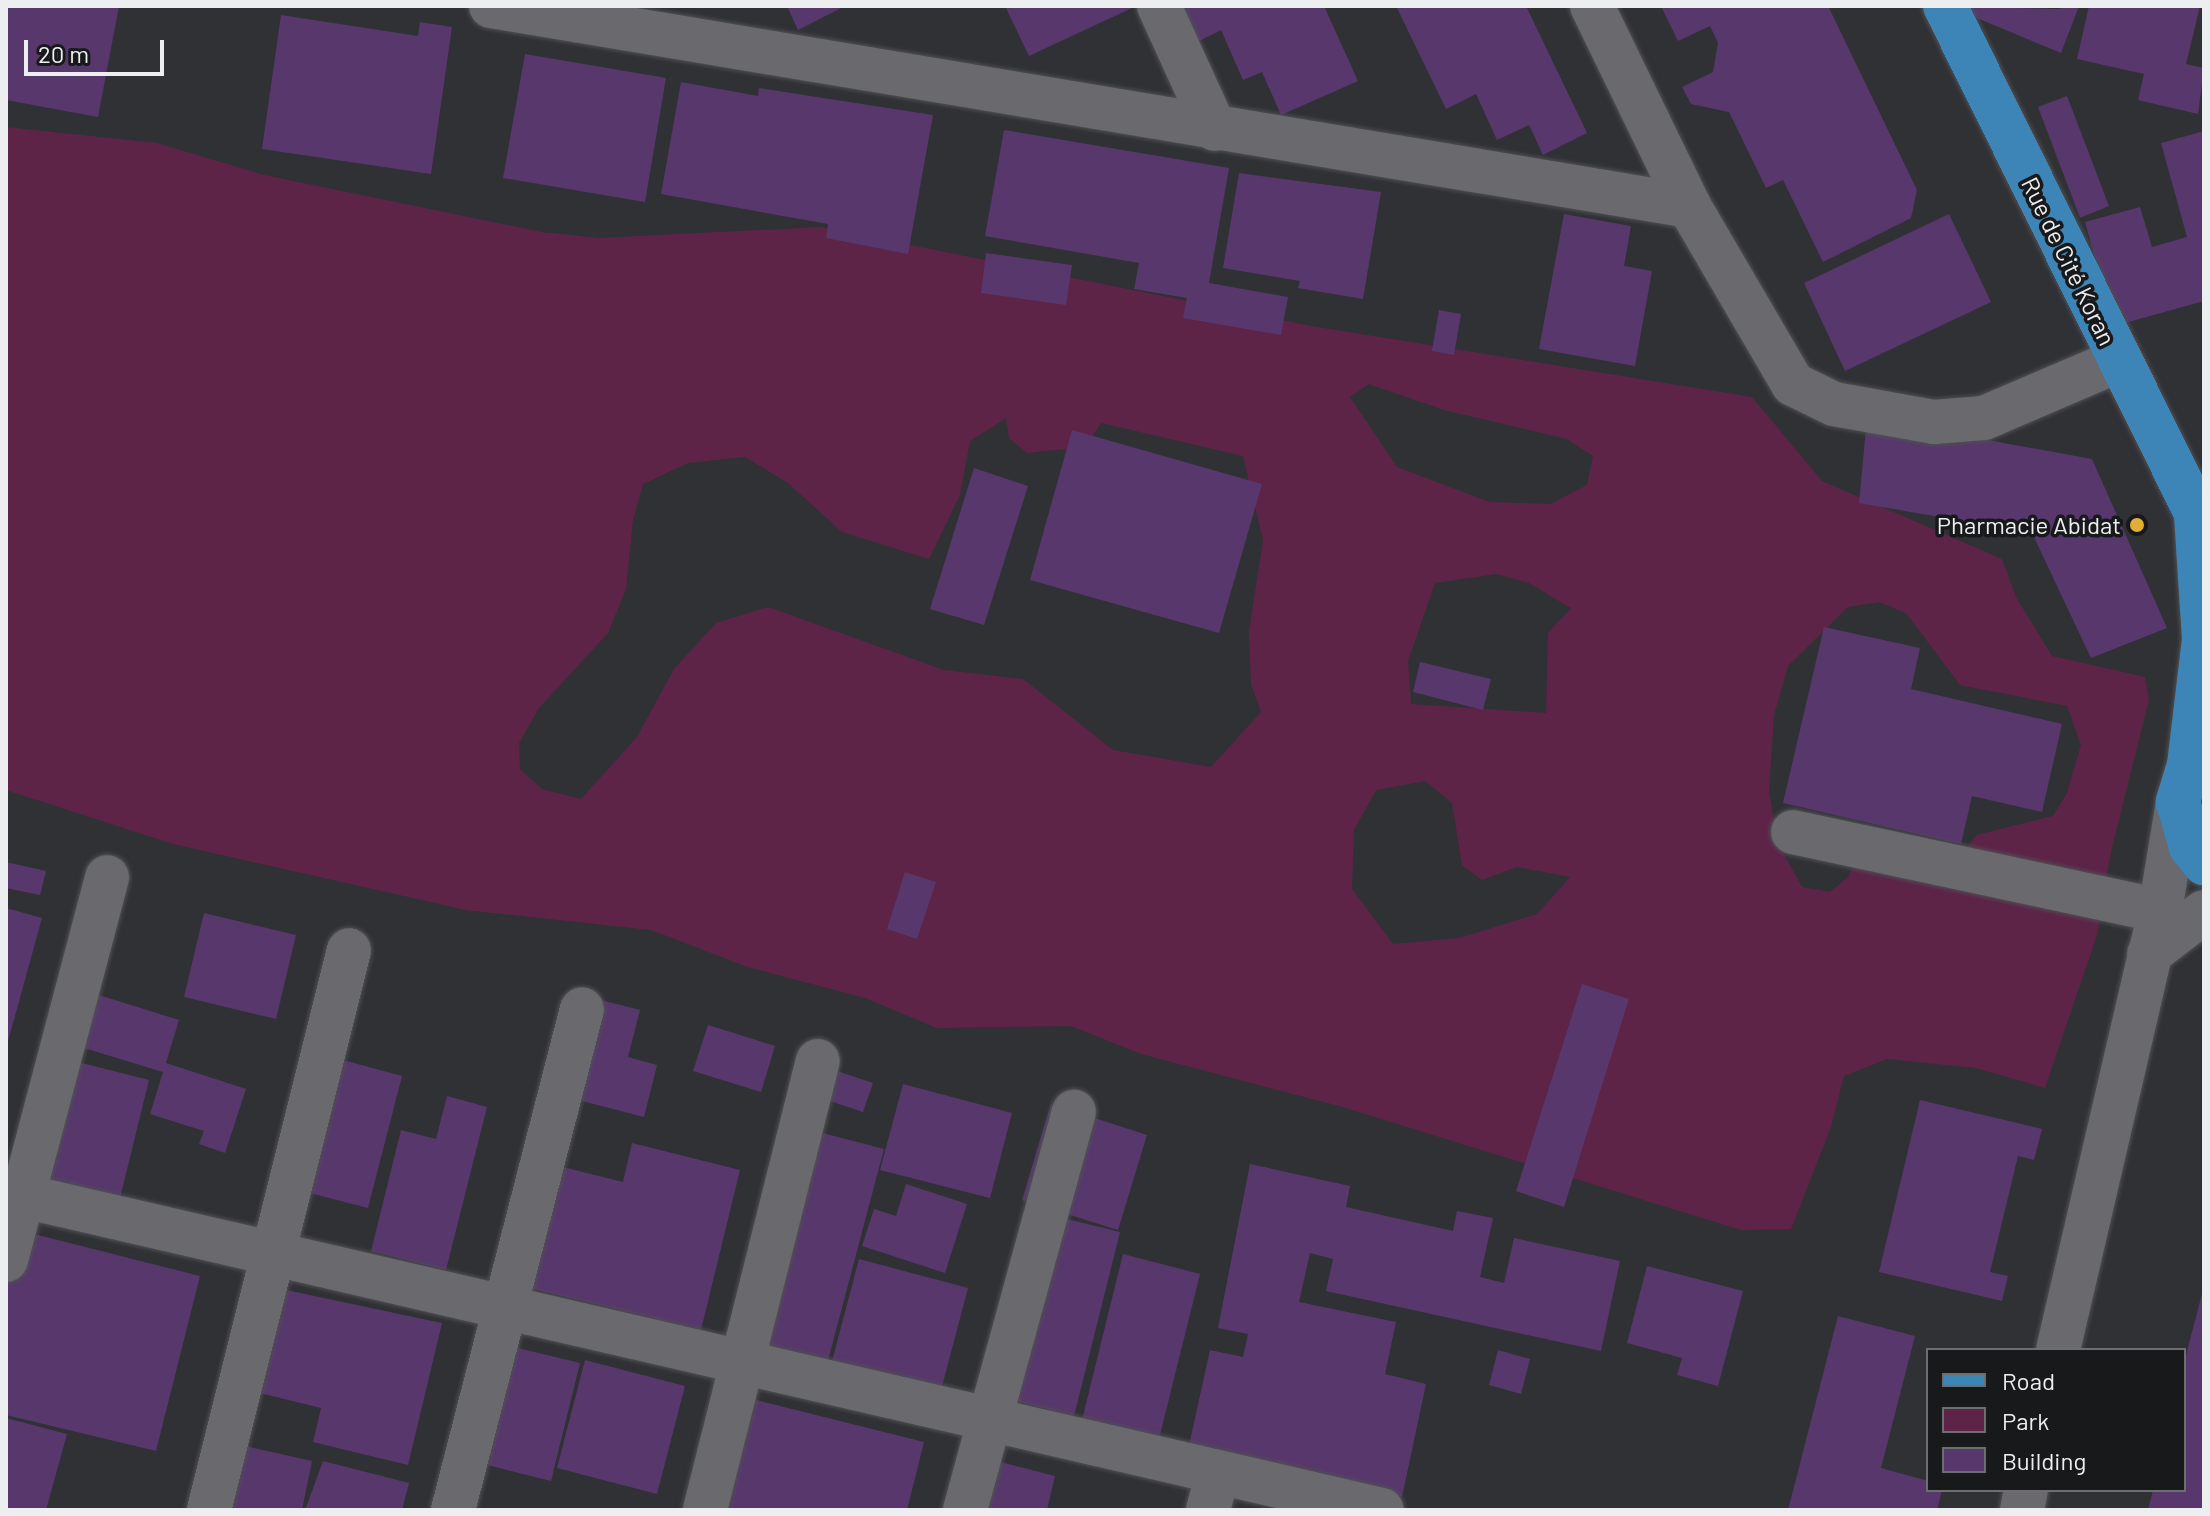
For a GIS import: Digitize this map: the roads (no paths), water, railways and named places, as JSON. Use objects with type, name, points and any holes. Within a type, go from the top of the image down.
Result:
[{"type":"main road","name":"Rue de Cité Koran","points":[[1945,6],[2117,361],[2201,514]]},
{"type":"main road","points":[[2201,514],[2204,639],[2190,771],[2191,847],[2204,863]]},
{"type":"street","points":[[491,6],[1689,206]]},
{"type":"street","points":[[1159,6],[1215,129]]},
{"type":"street","points":[[1592,6],[1689,206],[1793,384],[1834,404],[1934,422],[1984,418],[2117,361]]},
{"type":"street","points":[[2058,1348],[2190,771]]},
{"type":"street","points":[[1793,832],[2160,911]]},
{"type":"street","points":[[6,1260],[14,1194],[107,877]]},
{"type":"street","points":[[2149,954],[2204,912]]},
{"type":"street","points":[[209,1510],[349,950]]},
{"type":"street","points":[[453,1510],[582,1009]]},
{"type":"street","points":[[705,1510],[818,1061]]},
{"type":"street","points":[[965,1510],[1074,1112]]},
{"type":"street","points":[[14,1194],[988,1419],[1213,1491],[1382,1510]]},
{"type":"place","name":"Pharmacie Abidat","points":[[2137,525]]}]
